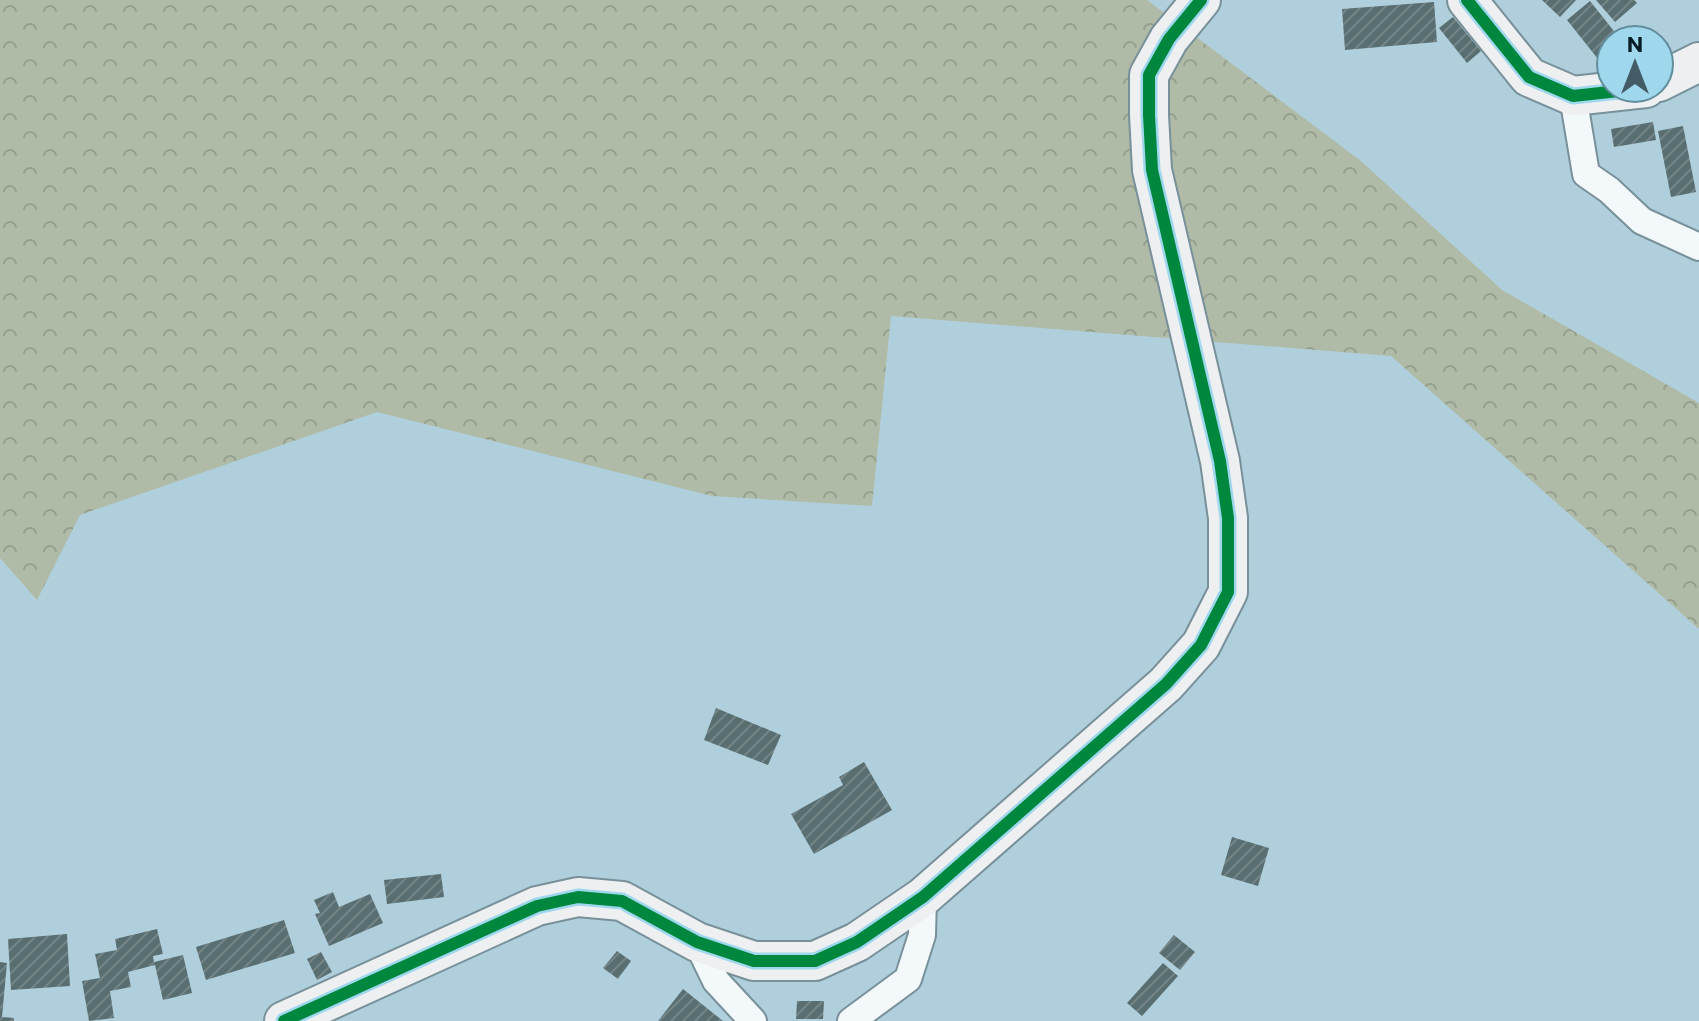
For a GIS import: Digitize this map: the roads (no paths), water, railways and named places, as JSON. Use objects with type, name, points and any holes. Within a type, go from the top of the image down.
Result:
[{"type":"street","points":[[284,1021],[537,906],[578,897],[622,901],[697,942],[754,961],[815,961],[857,942],[923,897],[1166,684],[1201,645],[1228,592],[1228,518],[1220,461],[1152,170],[1149,115],[1149,75],[1169,39],[1201,0]]},
{"type":"street","points":[[1467,0],[1529,77],[1573,96],[1595,94]]},
{"type":"street","points":[[1675,74],[1699,62]]},
{"type":"street","points":[[1573,96],[1586,174],[1609,190],[1642,221],[1699,247]]},
{"type":"street","points":[[851,1021],[908,979],[922,935],[923,897]]},
{"type":"street","points":[[697,942],[716,981],[753,1021]]}]
